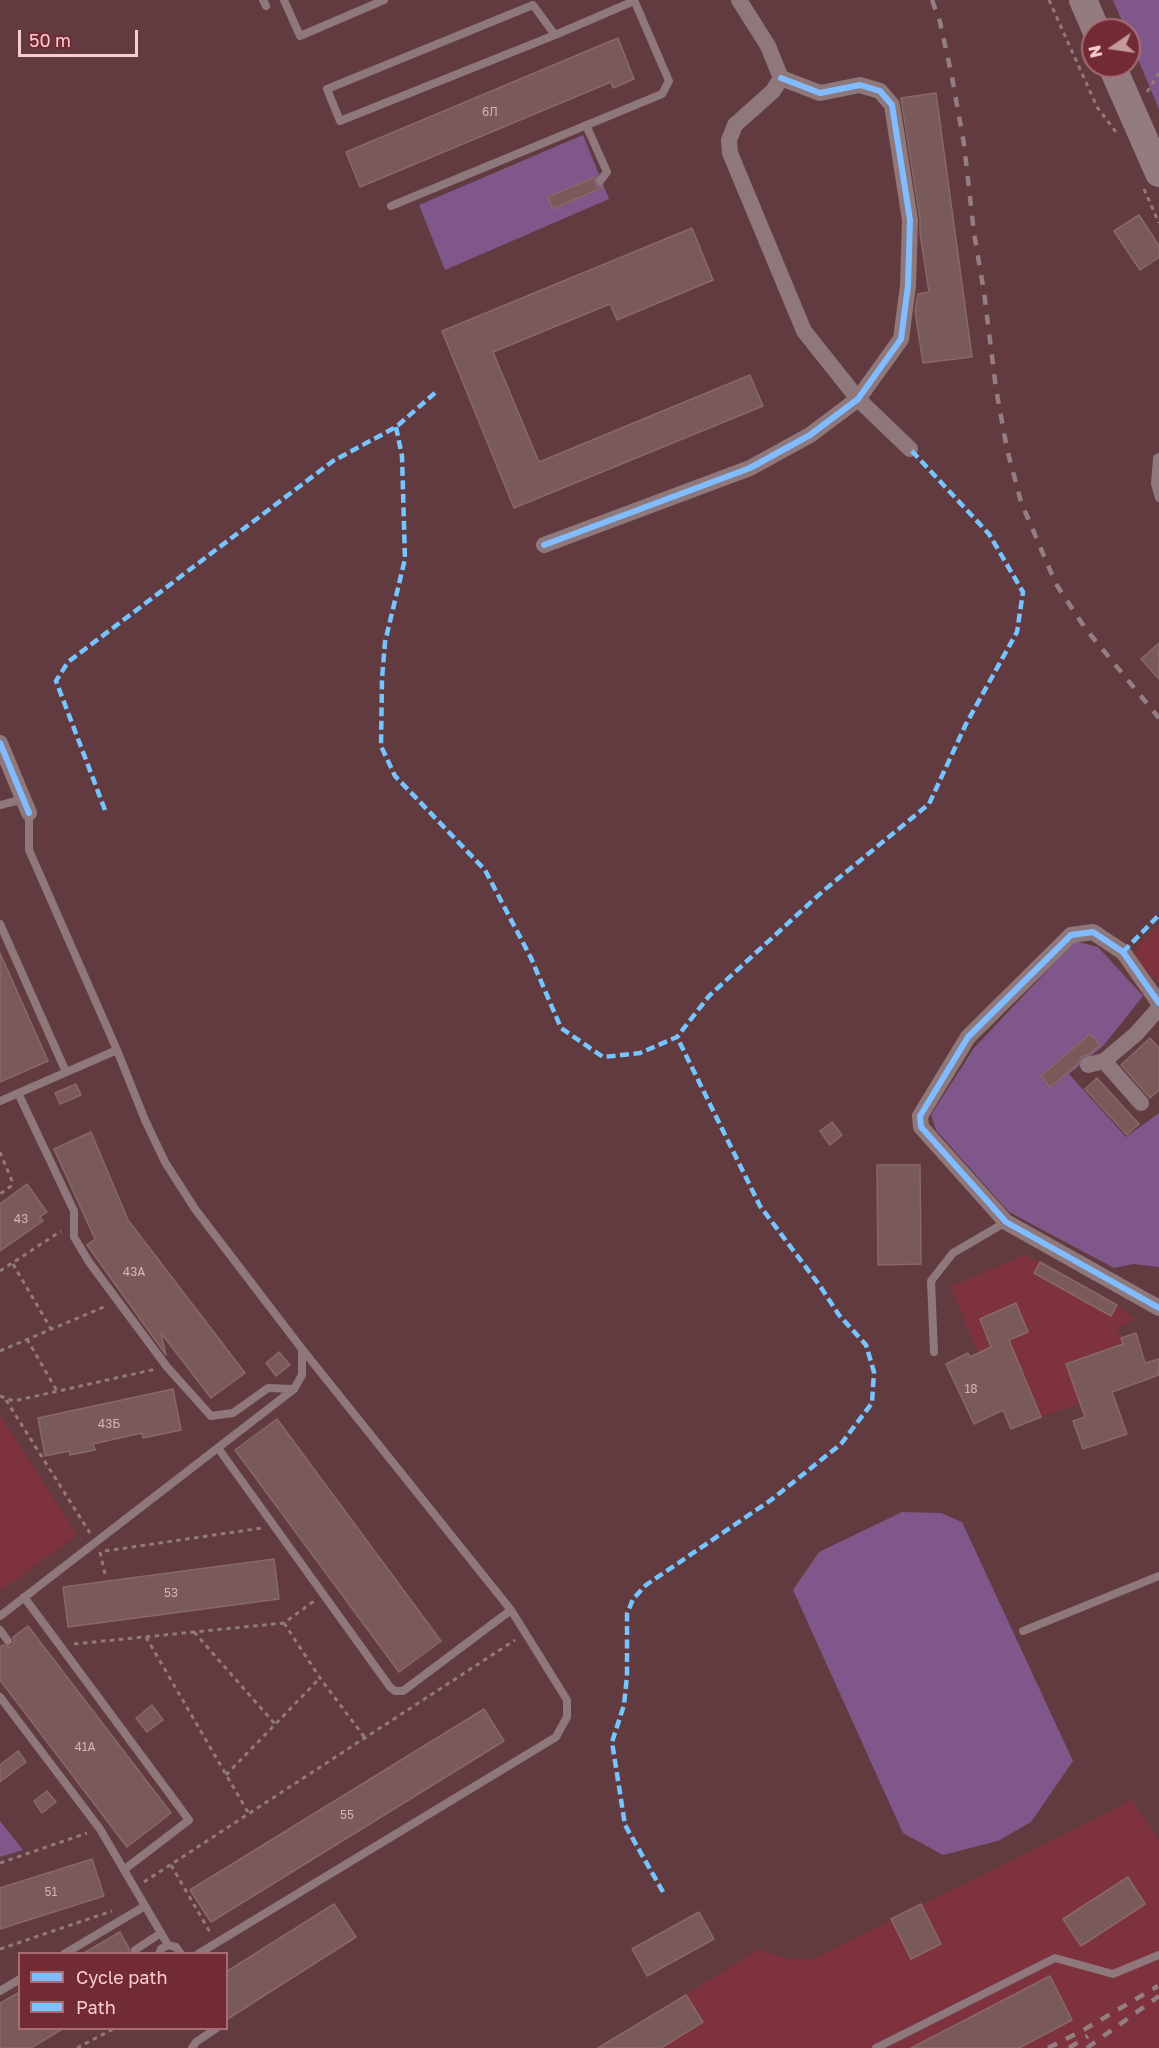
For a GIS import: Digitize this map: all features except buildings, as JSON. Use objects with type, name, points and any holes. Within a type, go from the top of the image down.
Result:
[{"type":"highway","points":[[1083,0],[1091,18]]},
{"type":"highway","points":[[1116,78],[1150,178]]},
{"type":"street","points":[[544,545],[750,468],[810,435],[858,399],[901,339],[908,286],[910,219],[892,105],[880,91],[860,85],[820,93],[781,78],[768,45],[739,0]]},
{"type":"street","points":[[781,78],[773,91],[735,124],[729,140],[730,153],[804,331],[858,399],[910,449]]},
{"type":"street","points":[[0,743],[26,806]]},
{"type":"street","points":[[1159,1003],[1123,952],[1093,932],[1071,935],[968,1037],[920,1116],[921,1127],[1006,1222],[1159,1308]]},
{"type":"street","points":[[1141,1102],[1096,1063],[1136,1034],[1159,1008]]},
{"type":"lane","points":[[284,0],[300,36],[384,0]]},
{"type":"lane","points":[[391,206],[662,94],[669,81],[634,0],[555,34],[340,122],[327,89],[533,5],[555,34]]},
{"type":"lane","points":[[586,124],[607,172],[600,181]]},
{"type":"lane","points":[[1159,457],[1157,458],[1155,484],[1159,498]]},
{"type":"lane","points":[[0,805],[26,806],[29,850],[165,1162],[195,1209],[302,1349],[511,1610],[567,1700],[567,1717],[556,1737],[200,1952]]},
{"type":"lane","points":[[0,924],[66,1071]]},
{"type":"lane","points":[[0,1101],[117,1050]]},
{"type":"lane","points":[[18,1093],[74,1211],[74,1237],[167,1367],[211,1416],[233,1413],[268,1388],[294,1389]]},
{"type":"lane","points":[[934,1352],[931,1281],[953,1253],[1006,1222]]},
{"type":"lane","points":[[0,1616],[294,1389],[302,1376],[302,1349]]},
{"type":"lane","points":[[218,1448],[395,1691],[403,1691],[511,1610]]},
{"type":"lane","points":[[1023,1631],[1159,1576]]},
{"type":"lane","points":[[24,1597],[189,1820],[125,1869]]},
{"type":"lane","points":[[0,1630],[8,1641]]},
{"type":"lane","points":[[0,1697],[100,1828],[168,1946]]},
{"type":"lane","points":[[66,1952],[143,1903]]},
{"type":"lane","points":[[135,1950],[161,1933]]},
{"type":"lane","points":[[160,1952],[168,1946],[176,1947],[180,1952]]},
{"type":"lane","points":[[876,2048],[1055,1958],[1113,1974],[1159,1955]]},
{"type":"lane","points":[[0,1991],[18,1980]]},
{"type":"lane","points":[[192,2048],[196,2042],[214,2030]]},
{"type":"path","points":[[1049,0],[1097,107],[1117,134]]},
{"type":"path","points":[[1146,94],[1159,73]]},
{"type":"path","points":[[1150,178],[1159,223]]},
{"type":"path","points":[[0,1152],[12,1181],[10,1186],[0,1194]]},
{"type":"path","points":[[0,1271],[74,1223]]},
{"type":"path","points":[[12,1263],[51,1329]]},
{"type":"path","points":[[0,1351],[118,1300]]},
{"type":"path","points":[[27,1340],[57,1391]]},
{"type":"path","points":[[6,1400],[14,1401],[167,1367]]},
{"type":"path","points":[[0,1396],[6,1400],[96,1542]]},
{"type":"path","points":[[105,1574],[100,1552],[274,1526]]},
{"type":"path","points":[[60,1645],[284,1623],[323,1594]]},
{"type":"path","points":[[284,1623],[320,1678],[365,1738]]},
{"type":"path","points":[[194,1632],[275,1724]]},
{"type":"path","points":[[135,1888],[525,1633]]},
{"type":"path","points":[[146,1637],[249,1814]]},
{"type":"path","points":[[226,1775],[320,1678]]},
{"type":"path","points":[[0,1863],[100,1828]]},
{"type":"path","points":[[171,1865],[216,1943]]},
{"type":"path","points":[[0,1949],[143,1903]]},
{"type":"path","points":[[77,2048],[111,2030]]},
{"type":"shaded area","points":[[1113,0],[1159,0],[1159,109],[1141,66],[1141,18],[1121,18]]},
{"type":"shaded area","points":[[583,135],[609,199],[445,270],[419,205]]},
{"type":"shaded area","points":[[1159,924],[1159,983],[1134,957],[1139,945]]},
{"type":"shaded area","points":[[1075,941],[1098,947],[1143,996],[1103,1046],[1069,1074],[1126,1137],[1159,1113],[1159,1267],[1133,1264],[1114,1268],[1009,1212],[936,1130],[931,1115],[974,1048]]},
{"type":"shaded area","points":[[1025,1255],[1117,1305],[1136,1320],[1117,1327],[1136,1383],[1011,1429],[950,1287]]},
{"type":"shaded area","points":[[0,1415],[77,1535],[0,1591]]},
{"type":"shaded area","points":[[902,1512],[941,1513],[962,1522],[1073,1761],[1031,1822],[998,1841],[943,1855],[903,1833],[793,1590],[819,1552]]},
{"type":"shaded area","points":[[1132,1800],[1159,1840],[1159,2048],[599,2048],[758,1950],[790,1959],[813,1959]]},
{"type":"shaded area","points":[[0,1821],[23,1850],[0,1857]]},
{"type":"railway","points":[[932,0],[940,22],[964,144],[996,389],[1007,449],[1021,502],[1056,584],[1085,628],[1159,718]]},
{"type":"railway","points":[[1048,2048],[1158,1986]]},
{"type":"railway","points":[[1087,2048],[1159,1996]]},
{"type":"railway","points":[[1069,2048],[1088,2036]]},
{"type":"marked path","points":[[105,810],[56,681],[68,662],[333,461],[396,427],[436,392]]},
{"type":"marked path","points":[[396,427],[402,456],[405,559],[385,642],[381,746],[395,776],[485,870],[531,958],[561,1028],[603,1057],[640,1053],[677,1037],[709,996],[823,891],[929,804],[966,724],[1017,632],[1023,592],[989,534],[910,449]]},
{"type":"marked path","points":[[1123,952],[1159,915]]},
{"type":"marked path","points":[[663,1892],[625,1825],[612,1742],[624,1705],[627,1676],[627,1614],[633,1599],[646,1585],[771,1500],[841,1444],[872,1403],[874,1372],[866,1345],[839,1315],[760,1206],[677,1037]]},
{"type":"cycle path","points":[[544,545],[750,468],[810,435],[858,399],[901,339],[908,286],[910,220],[892,105],[880,91],[860,85],[820,93],[781,78]]},
{"type":"cycle path","points":[[0,743],[29,813]]},
{"type":"cycle path","points":[[1159,1003],[1123,952],[1093,932],[1071,935],[968,1037],[920,1116],[921,1127],[1006,1222],[1159,1308]]}]
